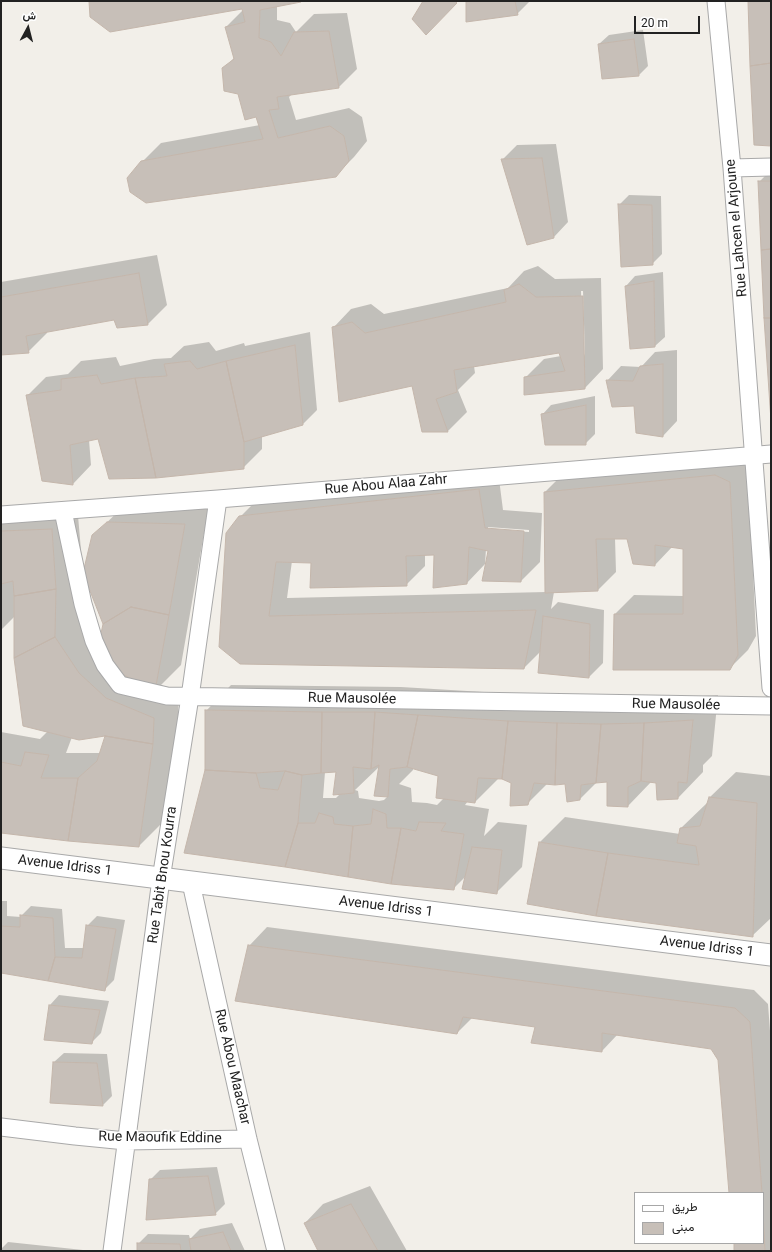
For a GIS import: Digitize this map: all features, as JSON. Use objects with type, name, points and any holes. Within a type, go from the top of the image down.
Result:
[{"type":"street","name":"Rue Lahcen el Arjoune","points":[[716,1],[732,168],[763,455],[771,688]]},
{"type":"street","points":[[732,168],[771,167]]},
{"type":"street","name":"Rue Abou Alaa Zahr","points":[[1,515],[763,455]]},
{"type":"street","name":"Rue Tabit Bnou Kourra","points":[[112,1251],[161,879],[190,697],[218,499]]},
{"type":"street","name":"Rue Mausolée","points":[[63,511],[83,604],[94,641],[104,665],[120,685],[167,696],[190,697],[771,706]]},
{"type":"street","name":"Avenue Idriss 1","points":[[1,858],[771,955]]},
{"type":"street","name":"Rue Abou Maachar","points":[[191,883],[248,1139],[276,1251]]},
{"type":"street","name":"Rue Maoufik Eddine","points":[[1,1128],[126,1140],[248,1139]]},
{"type":"building","points":[[89,1],[302,1],[260,10],[259,38],[271,42],[281,56],[294,32],[329,31],[339,88],[277,97],[279,109],[269,110],[278,138],[330,126],[344,136],[349,161],[336,177],[146,203],[130,192],[127,178],[141,161],[263,139],[256,117],[245,120],[238,94],[224,91],[222,68],[234,59],[225,27],[245,22],[242,9],[110,32],[90,17]]},
{"type":"building","points":[[423,1],[455,1],[457,3],[426,35],[412,19]]},
{"type":"building","points":[[466,1],[515,1],[518,15],[466,22]]},
{"type":"building","points":[[748,1],[771,1],[771,63],[750,66]]},
{"type":"building","points":[[634,39],[639,76],[602,79],[598,44]]},
{"type":"building","points":[[771,63],[771,146],[754,145],[750,66]]},
{"type":"building","points":[[542,158],[554,238],[527,245],[501,159]]},
{"type":"building","points":[[758,181],[771,181],[771,249],[761,250]]},
{"type":"building","points":[[618,204],[652,205],[653,265],[621,267]]},
{"type":"building","points":[[771,249],[771,318],[764,318],[761,250]]},
{"type":"building","points":[[139,273],[148,325],[117,328],[114,320],[26,336],[29,353],[1,355],[1,297]]},
{"type":"building","points":[[654,281],[655,347],[630,349],[625,286]]},
{"type":"building","points":[[519,284],[536,297],[583,296],[585,389],[524,395],[524,377],[565,371],[559,353],[454,370],[457,392],[436,399],[448,432],[422,432],[412,386],[339,402],[332,327],[352,322],[365,333],[506,302],[504,290]]},
{"type":"building","points":[[764,318],[771,318],[771,421]]},
{"type":"building","points":[[295,345],[303,425],[244,442],[226,361]]},
{"type":"building","points":[[190,361],[197,369],[226,361],[244,442],[244,469],[156,478],[135,378],[167,376],[164,364]]},
{"type":"building","points":[[663,364],[663,437],[636,433],[634,406],[612,407],[606,380],[633,381],[640,366]]},
{"type":"building","points":[[97,375],[101,384],[135,378],[156,478],[109,479],[98,439],[70,445],[73,485],[42,481],[26,395],[61,390],[61,379]]},
{"type":"building","points":[[586,405],[586,445],[545,445],[541,414]]},
{"type":"building","points":[[715,475],[730,482],[738,655],[730,670],[613,670],[614,614],[683,614],[683,549],[655,545],[655,566],[633,564],[627,539],[596,539],[598,591],[545,593],[544,492]]},
{"type":"building","points":[[479,489],[485,528],[524,531],[521,582],[482,581],[488,551],[469,547],[467,584],[433,588],[434,555],[406,556],[407,586],[310,588],[311,563],[276,562],[269,616],[536,610],[524,669],[240,664],[219,647],[226,533],[239,516]]},
{"type":"building","points":[[107,522],[185,524],[169,615],[131,607],[103,624],[83,573],[92,535]]},
{"type":"building","points":[[52,529],[56,589],[14,596],[13,581],[1,584],[1,531]]},
{"type":"building","points":[[56,589],[55,637],[14,658],[14,596]]},
{"type":"building","points":[[131,607],[169,615],[155,691],[118,672],[99,643],[103,624]]},
{"type":"building","points":[[543,616],[590,624],[589,678],[538,673]]},
{"type":"building","points":[[55,637],[79,673],[106,698],[154,718],[153,744],[105,736],[79,740],[23,726],[14,658]]},
{"type":"building","points":[[205,710],[322,712],[321,773],[302,775],[285,771],[256,773],[205,770]]},
{"type":"building","points":[[322,712],[375,712],[371,769],[353,767],[354,793],[333,795],[336,772],[321,773]]},
{"type":"building","points":[[375,712],[418,715],[407,767],[390,769],[388,797],[374,796],[379,765],[371,769]]},
{"type":"building","points":[[418,715],[508,721],[502,779],[478,778],[475,803],[436,798],[438,776],[407,767]]},
{"type":"building","points":[[693,720],[687,783],[678,782],[678,799],[657,800],[656,783],[641,781],[644,723]]},
{"type":"building","points":[[508,721],[557,723],[555,785],[534,783],[528,805],[510,806],[511,783],[502,779]]},
{"type":"building","points":[[557,723],[601,724],[596,783],[581,785],[580,800],[567,802],[565,784],[555,785]]},
{"type":"building","points":[[644,723],[641,781],[628,787],[628,807],[607,806],[607,782],[596,783],[601,724]]},
{"type":"building","points":[[105,736],[153,744],[139,847],[68,841],[78,778],[97,761]]},
{"type":"building","points":[[25,752],[49,755],[41,778],[78,778],[68,841],[1,833],[1,762],[21,766]]},
{"type":"building","points":[[205,770],[256,773],[260,788],[278,790],[285,771],[302,775],[298,823],[285,867],[184,853]]},
{"type":"building","points":[[709,797],[757,803],[753,937],[596,916],[608,853],[699,865],[696,846],[677,843],[680,828],[700,826]]},
{"type":"building","points":[[373,809],[386,814],[387,828],[401,828],[391,884],[348,877],[353,826],[371,824]]},
{"type":"building","points":[[319,813],[333,817],[334,824],[353,826],[348,877],[285,867],[298,823],[315,823]]},
{"type":"building","points":[[419,822],[446,823],[441,831],[464,834],[454,890],[391,884],[401,828],[416,831]]},
{"type":"building","points":[[539,842],[608,853],[596,916],[527,904]]},
{"type":"building","points":[[472,847],[502,850],[497,894],[462,889]]},
{"type":"building","points":[[20,915],[53,918],[55,957],[48,981],[1,973],[1,926],[20,927]]},
{"type":"building","points":[[86,925],[116,929],[105,991],[48,981],[55,957],[82,958]]},
{"type":"building","points":[[248,945],[735,1008],[750,1022],[762,1192],[729,1192],[718,1060],[711,1049],[602,1033],[602,1052],[531,1043],[535,1027],[463,1017],[457,1034],[235,1001]]},
{"type":"building","points":[[49,1005],[100,1010],[92,1044],[44,1040]]},
{"type":"building","points":[[53,1062],[97,1063],[103,1106],[50,1103]]},
{"type":"building","points":[[208,1176],[216,1215],[146,1220],[149,1179]]},
{"type":"building","points":[[351,1204],[378,1251],[318,1251],[304,1223]]},
{"type":"building","points":[[764,1230],[765,1251],[734,1251],[734,1244],[764,1244]]},
{"type":"building","points":[[223,1232],[231,1251],[191,1251],[189,1239]]},
{"type":"building","points":[[137,1243],[180,1244],[181,1251],[137,1251]]}]
